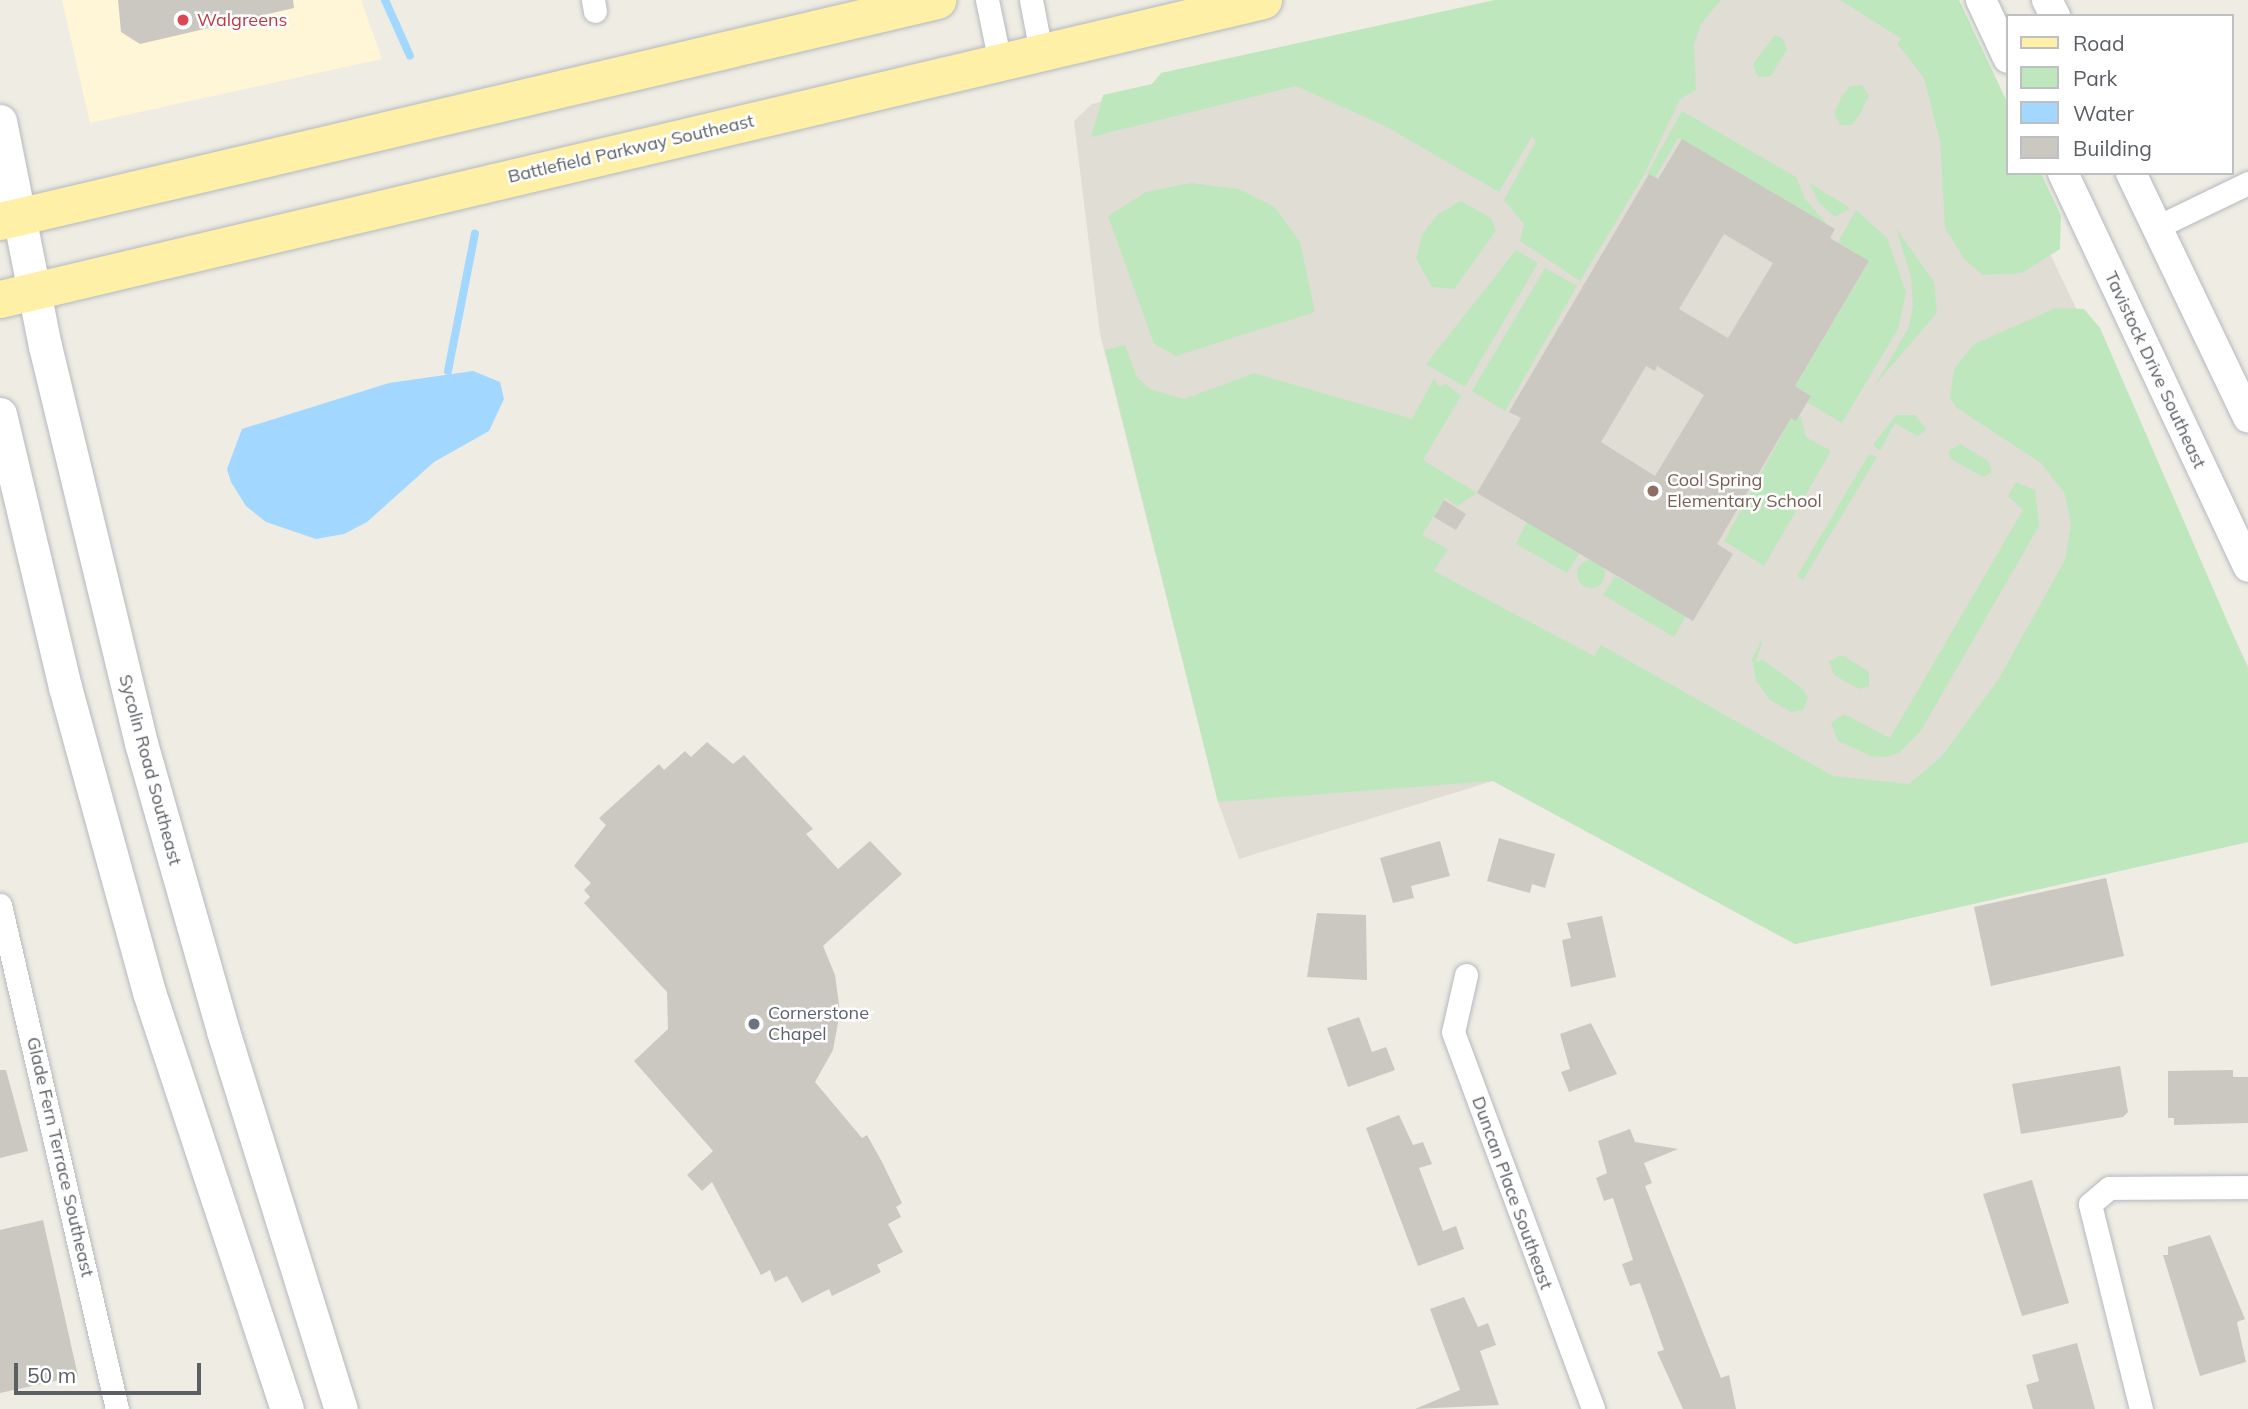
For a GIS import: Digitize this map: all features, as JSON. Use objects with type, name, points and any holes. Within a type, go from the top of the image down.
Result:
[{"type":"main road","points":[[9,219],[937,0]]},
{"type":"main road","name":"Battlefield Parkway Southeast","points":[[17,295],[1263,0]]},
{"type":"main road","name":"Sycolin Road Southeast","points":[[0,121],[17,295],[223,1031],[341,1409]]},
{"type":"main road","points":[[0,414],[65,687],[145,979],[287,1409]]},
{"type":"street","points":[[987,0],[1000,62]]},
{"type":"street","points":[[1031,0],[1041,52]]},
{"type":"street","points":[[1981,0],[2007,56]]},
{"type":"street","name":"Tavistock Drive Southeast","points":[[2064,175],[2248,567]]},
{"type":"street","points":[[2132,175],[2248,417]]},
{"type":"street","points":[[2157,227],[2248,183]]},
{"type":"street","name":"Glade Fern Terrace Southeast","points":[[0,905],[9,975],[117,1409]]},
{"type":"street","name":"Duncan Place Southeast","points":[[1466,975],[1453,1032],[1593,1409]]},
{"type":"street","points":[[2141,1409],[2090,1204],[2109,1188],[2248,1187]]},
{"type":"shaded area","points":[[62,0],[361,0],[382,59],[90,123]]},
{"type":"shaded area","name":"Cool Spring Elementary School","points":[[1521,0],[1928,0],[2007,164],[2007,175],[2012,175],[2248,666],[2248,842],[1795,944],[1493,781],[1239,859],[1218,802],[1100,334],[1074,121],[1092,104]]},
{"type":"green space","points":[[1495,0],[1721,0],[1701,24],[1694,44],[1696,90],[1680,99],[1644,175],[1580,281],[1520,241],[1524,224],[1504,200],[1536,141],[1532,136],[1499,192],[1385,126],[1296,86],[1091,137],[1103,95],[1152,84],[1161,73]]},
{"type":"green space","points":[[1840,0],[1959,0],[2007,102],[2007,175],[2042,175],[2061,216],[2060,249],[2022,273],[1983,275],[1965,260],[1945,228],[1940,141],[1924,78],[1897,43],[1902,39]]},
{"type":"green space","points":[[1775,35],[1782,38],[1787,49],[1771,76],[1758,77],[1753,64]]},
{"type":"green space","points":[[1862,85],[1869,96],[1861,112],[1852,125],[1840,125],[1834,113],[1842,96],[1849,87]]},
{"type":"green space","points":[[1682,111],[1796,177],[1805,199],[1828,225],[1678,138],[1655,178],[1647,174]]},
{"type":"green space","points":[[1191,183],[1239,189],[1275,207],[1300,242],[1315,312],[1176,356],[1154,344],[1108,216],[1146,192]]},
{"type":"green space","points":[[1809,183],[1850,208],[1835,217],[1819,203]]},
{"type":"green space","points":[[1461,201],[1491,218],[1496,231],[1454,289],[1432,287],[1416,258],[1422,235],[1437,215]]},
{"type":"green space","points":[[1856,210],[1887,238],[1906,292],[1898,329],[1842,423],[1807,402],[1811,395],[1795,386],[1869,262],[1838,242]]},
{"type":"green space","points":[[1896,228],[1934,282],[1937,313],[1875,385],[1908,329],[1913,307],[1911,277]]},
{"type":"green space","points":[[1516,250],[1538,263],[1465,387],[1426,364]]},
{"type":"green space","points":[[1545,268],[1577,286],[1505,411],[1472,391]]},
{"type":"green space","points":[[2056,308],[2084,309],[2100,328],[2248,669],[2248,842],[1795,944],[1493,781],[1218,802],[1105,350],[1125,345],[1137,377],[1150,389],[1184,399],[1254,373],[1412,419],[1434,378],[1439,387],[1446,384],[1461,396],[1423,460],[1477,493],[1457,506],[1445,498],[1422,535],[1448,549],[1434,571],[1594,656],[1601,645],[1833,776],[1909,784],[1941,757],[1998,680],[2065,560],[2071,525],[2065,494],[2041,463],[1957,408],[1950,398],[1954,369],[1974,344]]},
{"type":"green space","points":[[1896,415],[1915,415],[1927,430],[1917,436],[1895,423],[1880,451],[1873,445]]},
{"type":"green space","points":[[1801,417],[1806,437],[1831,451],[1764,566],[1724,541],[1791,418]]},
{"type":"green space","points":[[1960,444],[1988,461],[1992,472],[1983,477],[1951,459],[1948,452]]},
{"type":"green space","points":[[1869,454],[1877,457],[1803,580],[1797,576]]},
{"type":"green space","points":[[2016,482],[2035,490],[2039,526],[1920,732],[1899,753],[1885,757],[1871,756],[1838,741],[1831,723],[1844,714],[1890,738],[2023,510],[2008,496]]},
{"type":"green space","points":[[1527,521],[1579,554],[1567,573],[1516,544]]},
{"type":"green space","points":[[1591,560],[1601,564],[1605,574],[1601,584],[1591,588],[1581,584],[1577,574],[1581,564]]},
{"type":"green space","points":[[1615,576],[1686,616],[1674,637],[1603,595]]},
{"type":"green space","points":[[1764,635],[1756,662],[1763,660],[1802,688],[1808,698],[1803,710],[1791,712],[1770,700],[1756,680],[1752,659]]},
{"type":"green space","points":[[1842,655],[1869,672],[1869,686],[1859,689],[1834,675],[1829,661]]},
{"type":"water","points":[[473,371],[500,382],[504,399],[489,431],[434,462],[367,522],[344,534],[316,539],[266,522],[246,506],[231,482],[227,469],[242,429],[389,383]]},
{"type":"building","name":"Walgreens","points":[[118,0],[293,0],[294,8],[140,44],[121,32]]},
{"type":"building","name":"Cool Spring Elementary School","points":[[1682,139],[1835,229],[1830,238],[1869,261],[1795,386],[1811,396],[1796,421],[1791,418],[1717,544],[1733,554],[1693,621],[1477,493],[1521,418],[1509,412],[1649,174],[1658,179]],"holes":[[[1724,234],[1773,263],[1728,338],[1679,309]],[[1646,366],[1655,371],[1657,366],[1704,395],[1655,476],[1601,442]]]},
{"type":"building","points":[[1444,500],[1466,514],[1456,530],[1434,517]]},
{"type":"building","name":"Cornerstone Chapel","points":[[707,742],[733,764],[744,755],[813,829],[806,834],[838,869],[870,841],[902,874],[823,946],[835,975],[840,1012],[833,1050],[815,1082],[862,1138],[867,1135],[882,1162],[902,1203],[896,1207],[901,1217],[888,1224],[903,1252],[877,1265],[881,1272],[832,1296],[829,1289],[802,1303],[787,1276],[775,1282],[770,1270],[761,1275],[712,1182],[702,1191],[687,1175],[713,1151],[634,1061],[668,1029],[667,992],[584,903],[590,897],[584,890],[591,883],[574,866],[606,825],[599,818],[659,764],[664,770],[685,751],[691,757]]},
{"type":"building","points":[[1499,838],[1555,854],[1545,888],[1532,884],[1530,893],[1487,881]]},
{"type":"building","points":[[1440,841],[1450,876],[1411,886],[1414,898],[1393,903],[1380,858]]},
{"type":"building","points":[[2106,878],[2124,956],[1991,986],[1974,907]]},
{"type":"building","points":[[1317,913],[1366,915],[1367,980],[1307,977]]},
{"type":"building","points":[[1602,916],[1616,977],[1571,987],[1562,940],[1571,938],[1567,923]]},
{"type":"building","points":[[1359,1017],[1372,1052],[1386,1047],[1395,1070],[1348,1087],[1327,1028]]},
{"type":"building","points":[[1591,1023],[1617,1074],[1569,1092],[1561,1072],[1570,1069],[1560,1034]]},
{"type":"building","points":[[2120,1066],[2128,1112],[2123,1117],[2021,1134],[2012,1084]]},
{"type":"building","points":[[0,1070],[6,1070],[28,1151],[0,1158]]},
{"type":"building","points":[[2233,1070],[2233,1077],[2248,1077],[2248,1123],[2174,1125],[2174,1118],[2168,1118],[2168,1071]]},
{"type":"building","points":[[1399,1115],[1413,1145],[1423,1142],[1432,1164],[1419,1168],[1443,1231],[1456,1226],[1464,1249],[1418,1266],[1366,1128]]},
{"type":"building","points":[[1630,1129],[1635,1142],[1678,1149],[1644,1163],[1652,1183],[1645,1186],[1721,1378],[1729,1375],[1736,1409],[1683,1409],[1657,1352],[1664,1350],[1640,1283],[1630,1286],[1622,1264],[1633,1260],[1613,1198],[1604,1201],[1596,1178],[1607,1173],[1598,1141]]},
{"type":"building","points":[[2032,1180],[2069,1303],[2022,1316],[1983,1194]]},
{"type":"building","points":[[43,1220],[78,1376],[0,1393],[0,1230]]},
{"type":"building","points":[[2210,1235],[2245,1319],[2237,1322],[2246,1362],[2200,1376],[2163,1255],[2168,1255],[2168,1247]]},
{"type":"building","points":[[1464,1297],[1478,1327],[1488,1323],[1496,1345],[1480,1351],[1499,1405],[1415,1409],[1460,1390],[1430,1309]]},
{"type":"building","points":[[2077,1343],[2095,1409],[2033,1409],[2026,1385],[2039,1381],[2032,1355]]},
{"type":"waterway","points":[[385,0],[410,56]]},
{"type":"waterway","points":[[448,371],[475,234]]},
{"type":"place","name":"Walgreens","points":[[183,20]]},
{"type":"place","name":"Cool Spring Elementary School","points":[[1653,491]]},
{"type":"place","name":"Cornerstone Chapel","points":[[754,1024]]}]
